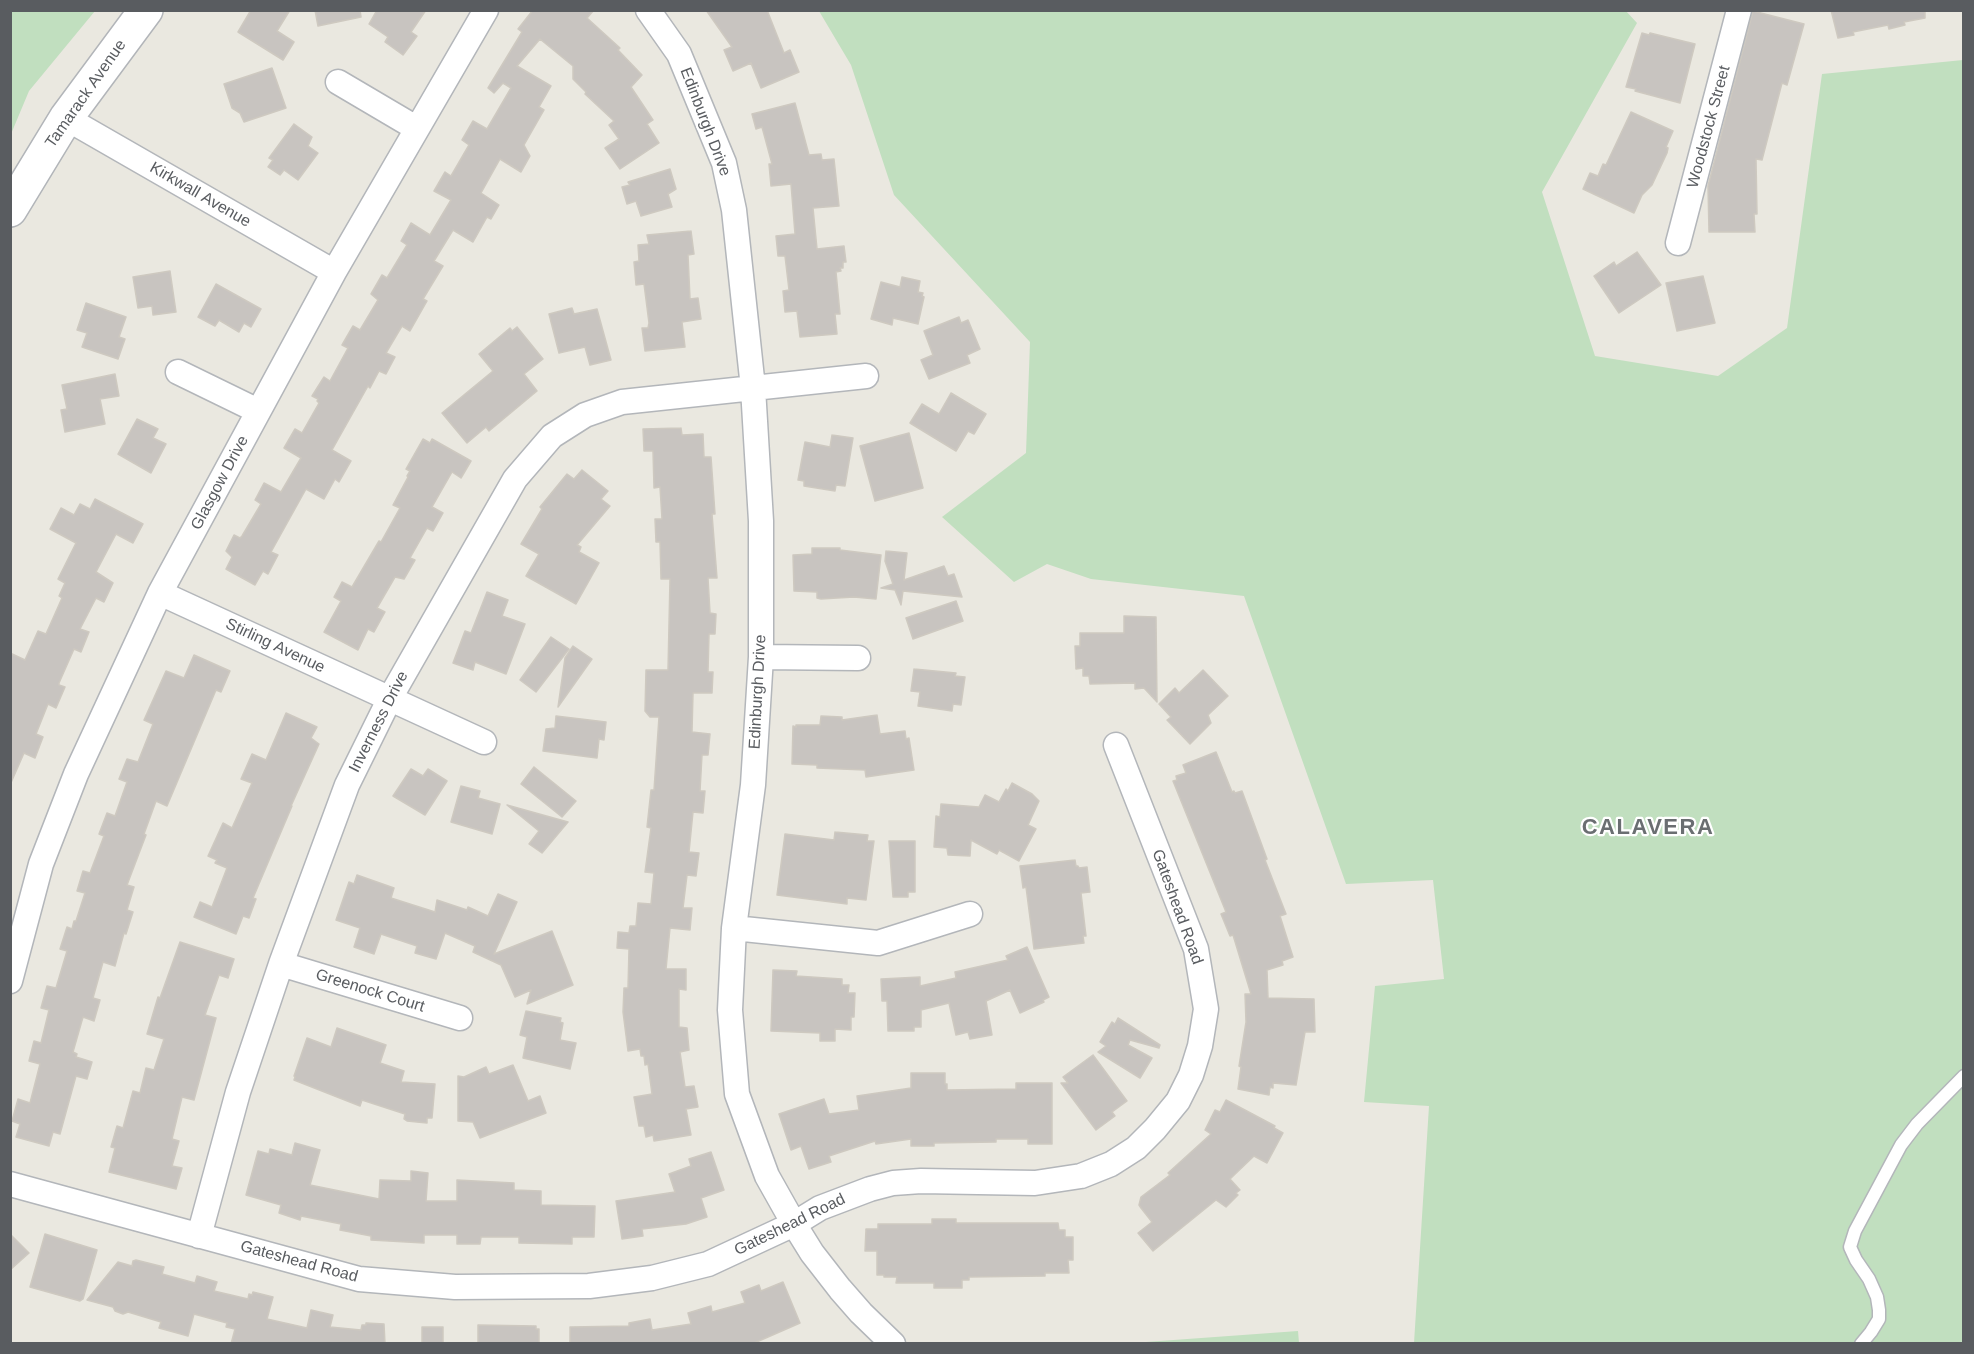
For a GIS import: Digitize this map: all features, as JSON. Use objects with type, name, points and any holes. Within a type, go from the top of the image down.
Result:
[{"type":"main road","name":"Tamarack Avenue","points":[[10,210],[66,118],[146,10]]},
{"type":"street","name":"Glasgow Drive","points":[[10,981],[41,864],[76,774],[160,593],[334,272],[486,10]]},
{"type":"street","name":"Edinburgh Drive","points":[[648,10],[679,54],[724,163],[735,210],[753,388],[761,522],[761,657],[753,785],[735,928],[730,1010],[737,1094],[767,1176],[794,1224],[840,1289],[869,1322],[893,1344]]},
{"type":"street","name":"Woodstock Street","points":[[1678,243],[1739,10]]},
{"type":"street","points":[[338,82],[416,129]]},
{"type":"street","name":"Kirkwall Avenue","points":[[66,118],[334,272]]},
{"type":"street","points":[[178,372],[258,411]]},
{"type":"street","name":"Inverness Drive","points":[[199,1236],[238,1092],[281,964],[347,785],[390,698],[515,479],[552,436],[585,415],[622,402],[866,376]]},
{"type":"street","name":"Stirling Avenue","points":[[160,593],[484,742]]},
{"type":"street","points":[[761,657],[858,658]]},
{"type":"street","name":"Gateshead Road","points":[[10,1184],[359,1279],[455,1287],[589,1286],[652,1278],[708,1264],[794,1224],[820,1208],[893,1183],[921,1181],[1035,1183],[1081,1176],[1111,1164],[1136,1148],[1178,1101],[1191,1075],[1200,1046],[1206,1010],[1196,949],[1116,745]]},
{"type":"street","points":[[735,928],[878,943],[970,914]]},
{"type":"street","name":"Greenock Court","points":[[281,964],[460,1018]]},
{"type":"lane","points":[[1861,1344],[1879,1319],[1879,1310],[1877,1297],[1869,1279],[1850,1247],[1855,1231],[1902,1145],[1917,1124],[1964,1076]]},
{"type":"green space","points":[[11,10],[95,11],[29,91],[11,134]]},
{"type":"green space","points":[[819,11],[1626,11],[1637,23],[1542,192],[1595,356],[1718,376],[1787,328],[1822,74],[1963,60],[1963,1343],[1414,1343],[1429,1106],[1364,1102],[1375,986],[1444,979],[1433,880],[1346,884],[1244,596],[1091,579],[1047,564],[1014,582],[942,517],[1026,453],[1030,342],[894,195],[851,65]]},
{"type":"green space","points":[[1298,1331],[1299,1343],[1132,1343]]},
{"type":"building","points":[[251,10],[290,10],[277,31],[294,42],[283,60],[238,32]]},
{"type":"building","points":[[315,10],[360,10],[361,17],[318,26]]},
{"type":"building","points":[[377,10],[426,10],[411,32],[417,36],[403,55],[385,42],[388,37],[369,24]]},
{"type":"building","points":[[533,10],[594,10],[587,18],[620,48],[618,50],[642,75],[631,87],[653,120],[647,124],[659,143],[620,169],[605,148],[619,139],[609,125],[614,121],[585,94],[586,92],[573,79],[573,66],[540,39],[517,66],[551,86],[539,107],[544,110],[524,145],[530,156],[521,172],[500,159],[481,193],[499,205],[491,219],[487,217],[473,242],[453,230],[434,261],[443,266],[423,299],[427,301],[410,331],[402,326],[386,353],[395,357],[386,374],[379,371],[370,388],[368,386],[332,450],[351,461],[339,482],[335,479],[324,499],[306,489],[271,552],[278,555],[268,574],[263,571],[255,585],[226,569],[232,557],[226,551],[234,535],[240,538],[242,536],[261,504],[255,500],[264,483],[281,492],[301,458],[284,448],[295,429],[302,433],[319,403],[318,399],[312,396],[324,377],[330,381],[348,348],[342,345],[353,326],[360,330],[378,300],[371,294],[382,275],[387,278],[407,245],[401,241],[411,223],[430,235],[451,200],[434,191],[445,172],[451,176],[469,145],[462,140],[473,121],[487,129],[511,88],[503,83],[494,93],[488,88],[522,32],[518,29]]},
{"type":"building","points":[[706,10],[767,10],[784,53],[790,50],[799,72],[761,88],[751,63],[733,71],[724,50],[732,47]]},
{"type":"building","points":[[1831,10],[1925,10],[1925,18],[1904,22],[1905,25],[1889,29],[1888,25],[1853,32],[1854,35],[1838,38]]},
{"type":"building","points":[[1753,11],[1804,24],[1787,85],[1782,83],[1762,160],[1756,159],[1755,232],[1709,232],[1708,186]]},
{"type":"building","points":[[1642,33],[1695,44],[1680,103],[1626,87]]},
{"type":"building","points":[[272,68],[286,108],[244,122],[240,113],[232,108],[224,84]]},
{"type":"building","points":[[795,103],[809,155],[821,154],[822,160],[834,159],[839,206],[813,208],[817,249],[844,246],[846,262],[843,262],[841,271],[836,272],[840,314],[835,314],[837,334],[800,337],[797,311],[785,312],[783,291],[789,290],[785,256],[778,256],[776,236],[795,234],[791,184],[771,186],[769,164],[772,164],[762,127],[756,129],[752,114]]},
{"type":"building","points":[[1631,112],[1673,131],[1666,147],[1668,148],[1667,153],[1652,185],[1642,195],[1634,213],[1583,189],[1590,173],[1598,176],[1603,164],[1606,165]]},
{"type":"building","points":[[294,124],[312,137],[308,146],[318,153],[298,180],[284,170],[280,175],[268,167],[273,160],[269,158]]},
{"type":"building","points":[[670,169],[676,189],[668,194],[672,207],[641,216],[636,201],[627,204],[622,187],[630,185],[628,182]]},
{"type":"building","points":[[691,231],[694,254],[688,255],[690,299],[698,298],[701,319],[682,322],[685,347],[645,351],[642,328],[648,328],[649,323],[644,284],[636,285],[634,262],[639,261],[638,245],[649,244],[647,235]]},
{"type":"building","points":[[1637,252],[1661,285],[1619,313],[1594,276],[1614,262],[1616,266]]},
{"type":"building","points":[[170,271],[176,312],[153,315],[152,306],[138,308],[133,277]]},
{"type":"building","points":[[1703,276],[1715,323],[1677,331],[1666,283]]},
{"type":"building","points":[[902,277],[920,281],[918,292],[923,293],[924,297],[918,324],[893,318],[892,325],[871,319],[881,282],[900,287]]},
{"type":"building","points":[[216,284],[261,309],[251,327],[244,323],[239,332],[219,320],[215,326],[198,317]]},
{"type":"building","points":[[86,303],[126,317],[119,337],[125,339],[118,359],[82,347],[87,333],[77,330]]},
{"type":"building","points":[[572,308],[574,314],[597,309],[611,360],[590,365],[585,347],[559,353],[549,314]]},
{"type":"building","points":[[959,317],[961,323],[968,320],[980,349],[967,355],[970,363],[929,379],[921,360],[933,355],[924,331]]},
{"type":"building","points":[[517,327],[543,359],[524,374],[537,391],[489,431],[486,427],[467,443],[442,413],[493,371],[479,354],[510,328],[512,331]]},
{"type":"building","points":[[115,374],[119,396],[100,399],[105,424],[65,432],[61,410],[67,409],[62,385]]},
{"type":"building","points":[[951,393],[986,414],[974,434],[968,431],[956,451],[910,423],[922,404],[939,414]]},
{"type":"building","points":[[137,419],[158,429],[153,438],[166,444],[151,473],[118,454]]},
{"type":"building","points":[[681,428],[682,435],[703,434],[704,457],[711,457],[715,514],[712,514],[717,578],[708,578],[710,613],[716,614],[715,634],[709,634],[708,672],[713,672],[712,693],[693,693],[692,732],[710,734],[708,755],[702,755],[700,791],[705,791],[703,813],[693,812],[689,852],[699,853],[696,876],[687,875],[683,908],[692,908],[690,930],[670,928],[666,969],[686,969],[686,990],[679,989],[679,1027],[687,1028],[689,1050],[680,1052],[685,1087],[694,1086],[698,1107],[686,1109],[691,1135],[654,1141],[653,1135],[646,1137],[644,1126],[639,1126],[634,1097],[652,1094],[648,1064],[645,1065],[644,1056],[641,1056],[640,1049],[628,1051],[623,1012],[624,988],[628,988],[629,949],[617,948],[618,932],[629,933],[630,926],[636,926],[638,903],[651,904],[654,873],[645,872],[651,828],[647,827],[651,790],[654,790],[659,717],[650,717],[645,711],[646,670],[668,670],[670,579],[661,579],[660,542],[656,542],[655,519],[662,519],[660,487],[654,488],[653,451],[644,451],[643,429]]},
{"type":"building","points":[[909,433],[923,488],[875,501],[860,446]]},
{"type":"building","points":[[832,435],[853,438],[845,486],[836,485],[835,491],[804,486],[804,481],[798,480],[805,442],[830,447]]},
{"type":"building","points":[[423,439],[430,443],[432,439],[471,461],[461,478],[452,472],[432,507],[443,513],[433,531],[427,528],[410,558],[415,560],[404,579],[395,577],[377,608],[385,612],[374,632],[368,629],[358,650],[324,632],[341,601],[334,597],[342,582],[352,587],[379,541],[381,542],[400,508],[393,505],[408,477],[410,471],[406,469]]},
{"type":"building","points":[[582,470],[608,491],[601,499],[610,506],[577,545],[581,547],[579,552],[599,563],[576,604],[526,576],[539,554],[521,544],[542,509],[540,507],[567,474],[574,479]]},
{"type":"building","points":[[95,499],[143,524],[133,543],[116,534],[96,572],[113,583],[104,602],[96,598],[80,629],[89,632],[81,652],[74,649],[59,683],[65,687],[56,708],[48,704],[36,734],[43,737],[35,758],[24,753],[10,785],[10,653],[25,660],[38,631],[46,634],[62,598],[59,596],[65,583],[58,579],[76,543],[50,529],[61,508],[74,515],[80,504],[90,509]]},
{"type":"building","points":[[812,548],[840,548],[840,550],[881,555],[876,599],[854,597],[821,599],[817,598],[817,592],[794,591],[793,555],[812,554]]},
{"type":"building","points":[[886,551],[907,553],[904,580],[944,566],[948,576],[954,574],[962,597],[903,591],[901,605],[895,590],[881,588],[893,584],[885,561]]},
{"type":"building","points":[[487,592],[508,600],[502,616],[525,624],[506,674],[475,662],[473,670],[453,663],[465,631],[471,633]]},
{"type":"building","points":[[956,601],[963,621],[913,639],[906,618]]},
{"type":"building","points":[[1124,616],[1156,617],[1157,702],[1144,688],[1135,689],[1135,683],[1090,684],[1089,676],[1083,676],[1083,668],[1076,669],[1075,646],[1080,646],[1080,633],[1124,633]]},
{"type":"building","points":[[551,637],[569,649],[536,692],[520,680]]},
{"type":"building","points":[[573,646],[592,659],[558,707],[565,658]]},
{"type":"building","points":[[194,655],[230,671],[221,692],[216,690],[167,806],[156,801],[144,834],[146,835],[127,885],[134,887],[127,910],[133,912],[126,934],[124,933],[115,966],[103,962],[93,998],[100,1000],[94,1021],[83,1017],[73,1052],[77,1054],[76,1057],[92,1062],[87,1079],[76,1076],[60,1134],[53,1132],[49,1146],[16,1137],[20,1124],[12,1121],[18,1099],[30,1103],[40,1064],[29,1061],[34,1041],[41,1043],[49,1010],[41,1008],[47,986],[56,988],[67,951],[60,949],[67,927],[72,929],[76,921],[85,893],[77,891],[83,871],[90,873],[104,836],[99,834],[107,813],[115,816],[127,782],[119,779],[127,759],[138,762],[153,724],[144,720],[166,671],[184,678]]},
{"type":"building","points":[[914,669],[956,673],[955,676],[965,677],[961,705],[953,704],[952,711],[918,706],[920,692],[911,691]]},
{"type":"building","points":[[1203,670],[1228,696],[1208,715],[1211,723],[1190,744],[1167,720],[1171,717],[1159,704],[1175,688],[1179,693]]},
{"type":"building","points":[[286,713],[317,727],[311,738],[319,744],[253,898],[256,899],[249,918],[243,916],[236,934],[194,917],[200,902],[212,907],[227,868],[215,863],[217,860],[208,856],[223,823],[232,828],[252,783],[241,779],[252,754],[266,760]]},
{"type":"building","points":[[877,715],[880,734],[905,731],[906,739],[909,738],[914,770],[866,777],[865,770],[817,768],[817,765],[792,764],[793,726],[820,725],[821,716],[842,717],[842,720]]},
{"type":"building","points":[[556,716],[606,722],[604,740],[599,739],[597,758],[543,751],[546,729],[555,728]]},
{"type":"building","points":[[1216,752],[1232,792],[1242,791],[1286,914],[1280,916],[1293,957],[1282,961],[1283,965],[1267,970],[1268,998],[1314,999],[1315,1032],[1305,1032],[1296,1085],[1273,1083],[1269,1095],[1238,1089],[1246,1022],[1245,994],[1251,994],[1233,935],[1230,936],[1221,914],[1226,912],[1173,781],[1177,780],[1176,776],[1186,773],[1183,765]]},
{"type":"building","points":[[534,767],[576,801],[562,817],[521,784]]},
{"type":"building","points":[[411,769],[423,776],[428,769],[447,781],[425,815],[393,796]]},
{"type":"building","points":[[1012,783],[1032,794],[1039,801],[1028,825],[1036,829],[1019,861],[999,850],[997,854],[971,840],[970,856],[948,855],[947,848],[934,847],[936,816],[940,817],[941,804],[979,807],[985,795],[999,802]]},
{"type":"building","points":[[461,786],[480,791],[478,798],[500,804],[492,834],[451,822]]},
{"type":"building","points":[[507,805],[568,822],[542,853],[529,844],[539,831]]},
{"type":"building","points":[[835,832],[868,835],[867,841],[874,841],[866,900],[847,898],[847,904],[777,895],[785,834],[834,840]]},
{"type":"building","points":[[889,841],[915,841],[915,892],[908,892],[908,897],[893,897]]},
{"type":"building","points":[[1075,860],[1079,868],[1087,867],[1090,892],[1081,893],[1086,936],[1083,936],[1084,943],[1034,949],[1026,887],[1023,888],[1020,866]]},
{"type":"building","points":[[357,875],[394,888],[391,898],[435,912],[437,900],[467,910],[468,907],[488,916],[498,894],[517,902],[494,954],[552,931],[573,985],[527,1004],[531,990],[515,997],[501,965],[473,952],[475,946],[445,933],[436,959],[415,953],[417,946],[381,934],[374,954],[354,947],[360,928],[336,920],[349,882],[354,884]]},
{"type":"building","points":[[180,942],[234,959],[228,978],[219,975],[205,1015],[216,1018],[194,1100],[182,1097],[172,1139],[179,1141],[172,1166],[182,1168],[176,1189],[109,1172],[115,1148],[111,1147],[117,1126],[123,1128],[133,1091],[140,1093],[146,1068],[154,1070],[164,1039],[147,1034],[158,997],[160,998]]},
{"type":"building","points":[[1027,947],[1049,997],[1043,1000],[1044,1002],[1020,1013],[1010,990],[986,1001],[992,1035],[970,1039],[968,1032],[956,1035],[949,1003],[921,1010],[921,1027],[914,1027],[914,1031],[888,1031],[887,1001],[882,1001],[881,979],[920,977],[920,986],[956,978],[955,972],[1008,960],[1006,956]]},
{"type":"building","points":[[773,970],[797,971],[796,976],[842,979],[842,985],[849,985],[848,993],[855,993],[851,1030],[835,1029],[835,1041],[820,1041],[820,1033],[771,1031]]},
{"type":"building","points":[[526,1011],[561,1018],[560,1022],[563,1023],[560,1040],[576,1043],[570,1069],[523,1058],[527,1037],[520,1035]]},
{"type":"building","points":[[1118,1018],[1160,1045],[1159,1048],[1130,1040],[1128,1045],[1152,1058],[1140,1078],[1098,1052],[1106,1046],[1100,1042],[1112,1022],[1115,1024]]},
{"type":"building","points":[[337,1028],[386,1045],[380,1063],[404,1071],[401,1082],[435,1084],[432,1118],[427,1118],[427,1123],[407,1121],[404,1119],[405,1114],[362,1100],[360,1106],[294,1080],[307,1038],[331,1047]]},
{"type":"building","points":[[1093,1055],[1127,1101],[1112,1112],[1115,1116],[1096,1130],[1061,1083],[1068,1083],[1063,1077]]},
{"type":"building","points":[[513,1065],[528,1101],[540,1096],[546,1113],[480,1138],[473,1122],[458,1121],[458,1076],[464,1077],[486,1067],[489,1074]]},
{"type":"building","points":[[911,1073],[945,1073],[947,1090],[1016,1089],[1016,1083],[1052,1083],[1052,1144],[1028,1144],[1028,1139],[934,1143],[934,1146],[911,1146],[911,1139],[876,1144],[875,1141],[829,1156],[831,1162],[809,1169],[801,1146],[791,1150],[779,1114],[824,1099],[829,1114],[859,1110],[857,1096],[911,1088]]},
{"type":"building","points":[[1226,1100],[1275,1126],[1274,1128],[1283,1133],[1267,1163],[1254,1156],[1230,1179],[1240,1190],[1226,1207],[1216,1200],[1153,1251],[1138,1233],[1152,1222],[1139,1205],[1141,1197],[1170,1175],[1168,1173],[1211,1134],[1205,1130],[1215,1110],[1220,1112]]},
{"type":"building","points":[[295,1143],[320,1150],[310,1185],[379,1199],[380,1180],[411,1181],[411,1171],[428,1173],[426,1201],[457,1201],[457,1180],[514,1183],[514,1190],[541,1191],[541,1205],[595,1206],[594,1237],[572,1237],[572,1244],[519,1243],[519,1237],[481,1237],[480,1244],[457,1244],[457,1235],[424,1235],[424,1243],[371,1240],[371,1236],[340,1230],[341,1224],[301,1216],[300,1220],[279,1213],[281,1205],[246,1195],[258,1151],[269,1154],[270,1149],[292,1155]]},
{"type":"building","points":[[711,1152],[724,1190],[701,1198],[707,1217],[686,1224],[642,1229],[643,1236],[622,1239],[616,1201],[675,1192],[669,1174],[691,1166],[689,1159]]},
{"type":"building","points":[[932,1219],[956,1219],[956,1223],[1058,1223],[1059,1230],[1065,1230],[1065,1237],[1073,1237],[1073,1260],[1068,1260],[1069,1273],[1045,1273],[1045,1276],[969,1277],[969,1280],[962,1280],[962,1288],[934,1288],[934,1283],[896,1283],[897,1277],[877,1275],[877,1251],[865,1251],[866,1229],[878,1229],[878,1224],[932,1224]]},
{"type":"building","points":[[10,1234],[29,1253],[10,1270]]},
{"type":"building","points":[[45,1234],[97,1250],[83,1299],[80,1301],[30,1287]]},
{"type":"building","points":[[133,1261],[164,1267],[162,1274],[195,1283],[197,1276],[217,1282],[214,1291],[248,1299],[249,1294],[252,1295],[253,1292],[273,1297],[267,1319],[307,1328],[311,1310],[333,1315],[330,1327],[361,1330],[362,1325],[366,1323],[384,1324],[385,1344],[231,1344],[235,1329],[226,1327],[227,1323],[194,1314],[188,1336],[159,1328],[161,1322],[128,1312],[123,1314],[115,1311],[113,1307],[87,1300],[118,1262],[132,1266]]},
{"type":"building","points":[[783,1282],[800,1323],[752,1344],[570,1344],[570,1327],[629,1326],[629,1323],[650,1319],[652,1330],[691,1324],[688,1313],[711,1306],[712,1312],[745,1303],[741,1292],[759,1285],[761,1291]]},
{"type":"building","points":[[478,1325],[536,1326],[536,1329],[539,1329],[539,1344],[478,1344]]},
{"type":"building","points":[[422,1327],[443,1327],[443,1344],[422,1344]]},
{"type":"district","name":"CALAVERA","points":[[1648,828]]}]
